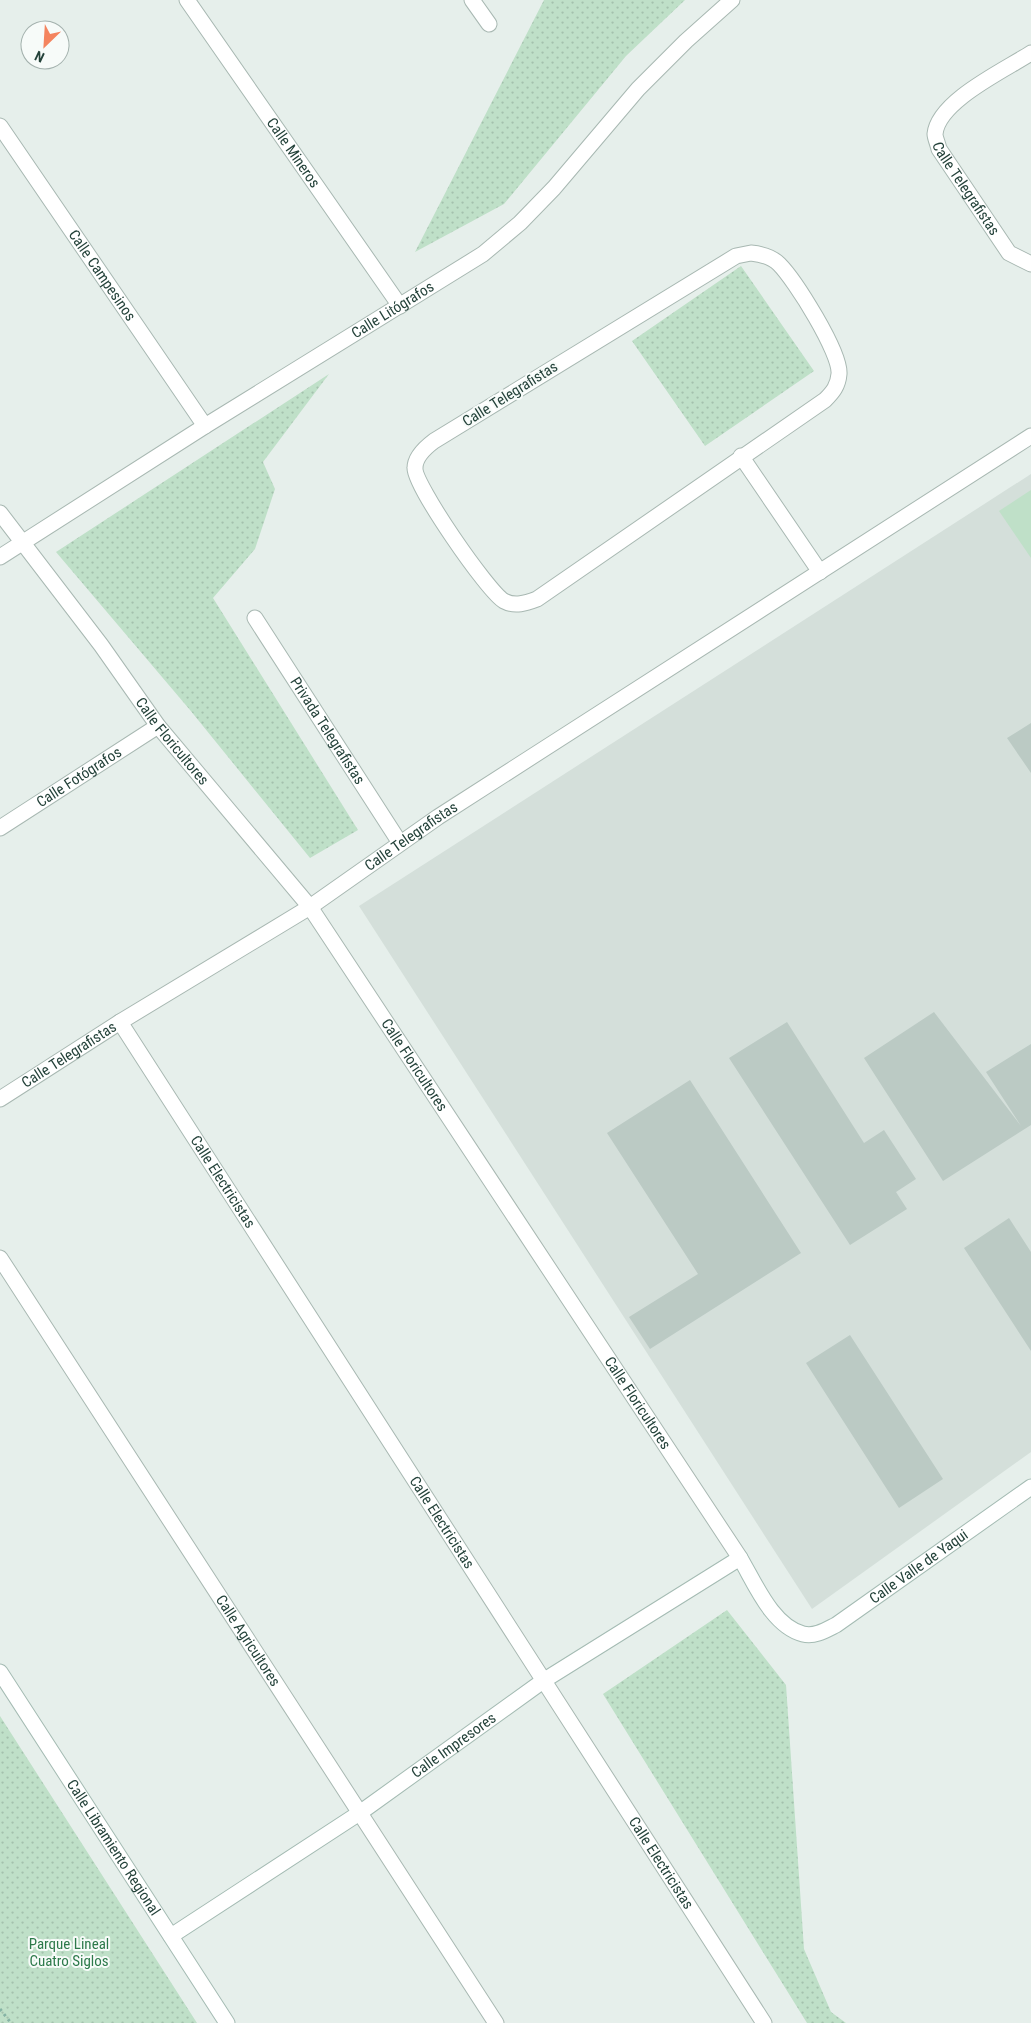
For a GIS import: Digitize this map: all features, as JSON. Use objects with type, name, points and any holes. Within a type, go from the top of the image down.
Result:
[{"type":"street","name":"Calle Mineros","points":[[187,0],[400,306]]},
{"type":"street","points":[[472,0],[489,24]]},
{"type":"street","name":"Calle Litógrafos","points":[[0,557],[205,426],[483,254],[520,223],[554,188],[638,89],[686,41],[732,0]]},
{"type":"street","name":"Calle Telegrafistas","points":[[1031,53],[952,104],[941,119],[935,134],[940,149],[1009,253],[1031,264]]},
{"type":"street","name":"Calle Campesinos","points":[[0,126],[205,426]]},
{"type":"street","name":"Calle Telegrafistas","points":[[751,253],[764,254],[778,264],[808,306],[836,353],[840,372],[836,388],[825,400],[741,456],[537,599],[520,605],[505,602],[491,591],[418,480],[415,468],[418,457],[434,441],[592,344],[736,256],[751,253]]},
{"type":"street","name":"Calle Telegrafistas","points":[[0,1099],[120,1022],[310,907],[400,843],[1031,436]]},
{"type":"street","points":[[741,456],[820,572]]},
{"type":"street","name":"Calle Floricultores","points":[[0,513],[101,646],[158,726],[310,907],[740,1558],[774,1614],[803,1634]]},
{"type":"street","name":"Privada Telegrafistas","points":[[255,618],[400,843]]},
{"type":"street","name":"Calle Fotógrafos","points":[[0,828],[158,726]]},
{"type":"street","name":"Calle Electricistas","points":[[120,1022],[764,2023]]},
{"type":"street","name":"Calle Agricultores","points":[[0,1258],[361,1812],[496,2023]]},
{"type":"street","name":"Calle Valle de Yaqui","points":[[803,1634],[817,1634],[836,1625],[1031,1487]]},
{"type":"street","name":"Calle Impresores","points":[[171,1936],[361,1812],[544,1681],[740,1558]]},
{"type":"street","name":"Calle Libramiento Regional","points":[[0,1672],[227,2023]]},
{"type":"path","points":[[0,2009],[11,2023]]},
{"type":"shaded area","points":[[1031,474],[1031,1452],[812,1609],[359,906]]},
{"type":"green space","points":[[544,0],[685,0],[626,56],[504,204],[415,252]]},
{"type":"green space","points":[[741,266],[814,371],[705,446],[632,341]]},
{"type":"green space","points":[[329,374],[263,462],[275,489],[255,549],[213,598],[358,830],[310,858],[190,710],[56,552]]},
{"type":"green space","points":[[1031,490],[1031,558],[999,511]]},
{"type":"green space","points":[[727,1610],[786,1685],[804,1949],[831,2012],[846,2023],[807,2023],[603,1694]]},
{"type":"green space","name":"Parque Lineal Cuatro Siglos","points":[[0,1716],[197,2023],[0,2023]]},
{"type":"building","points":[[1031,723],[1031,773],[1007,738]]},
{"type":"building","points":[[934,1012],[1021,1126],[986,1072],[1031,1044],[1031,1125],[943,1181],[864,1058]]},
{"type":"building","points":[[787,1022],[864,1143],[884,1130],[916,1179],[896,1192],[907,1209],[850,1245],[729,1058]]},
{"type":"building","points":[[690,1080],[801,1253],[650,1349],[629,1317],[698,1274],[607,1133]]},
{"type":"building","points":[[1009,1218],[1031,1252],[1031,1351],[964,1248]]},
{"type":"building","points":[[850,1335],[943,1479],[899,1508],[806,1363]]}]
